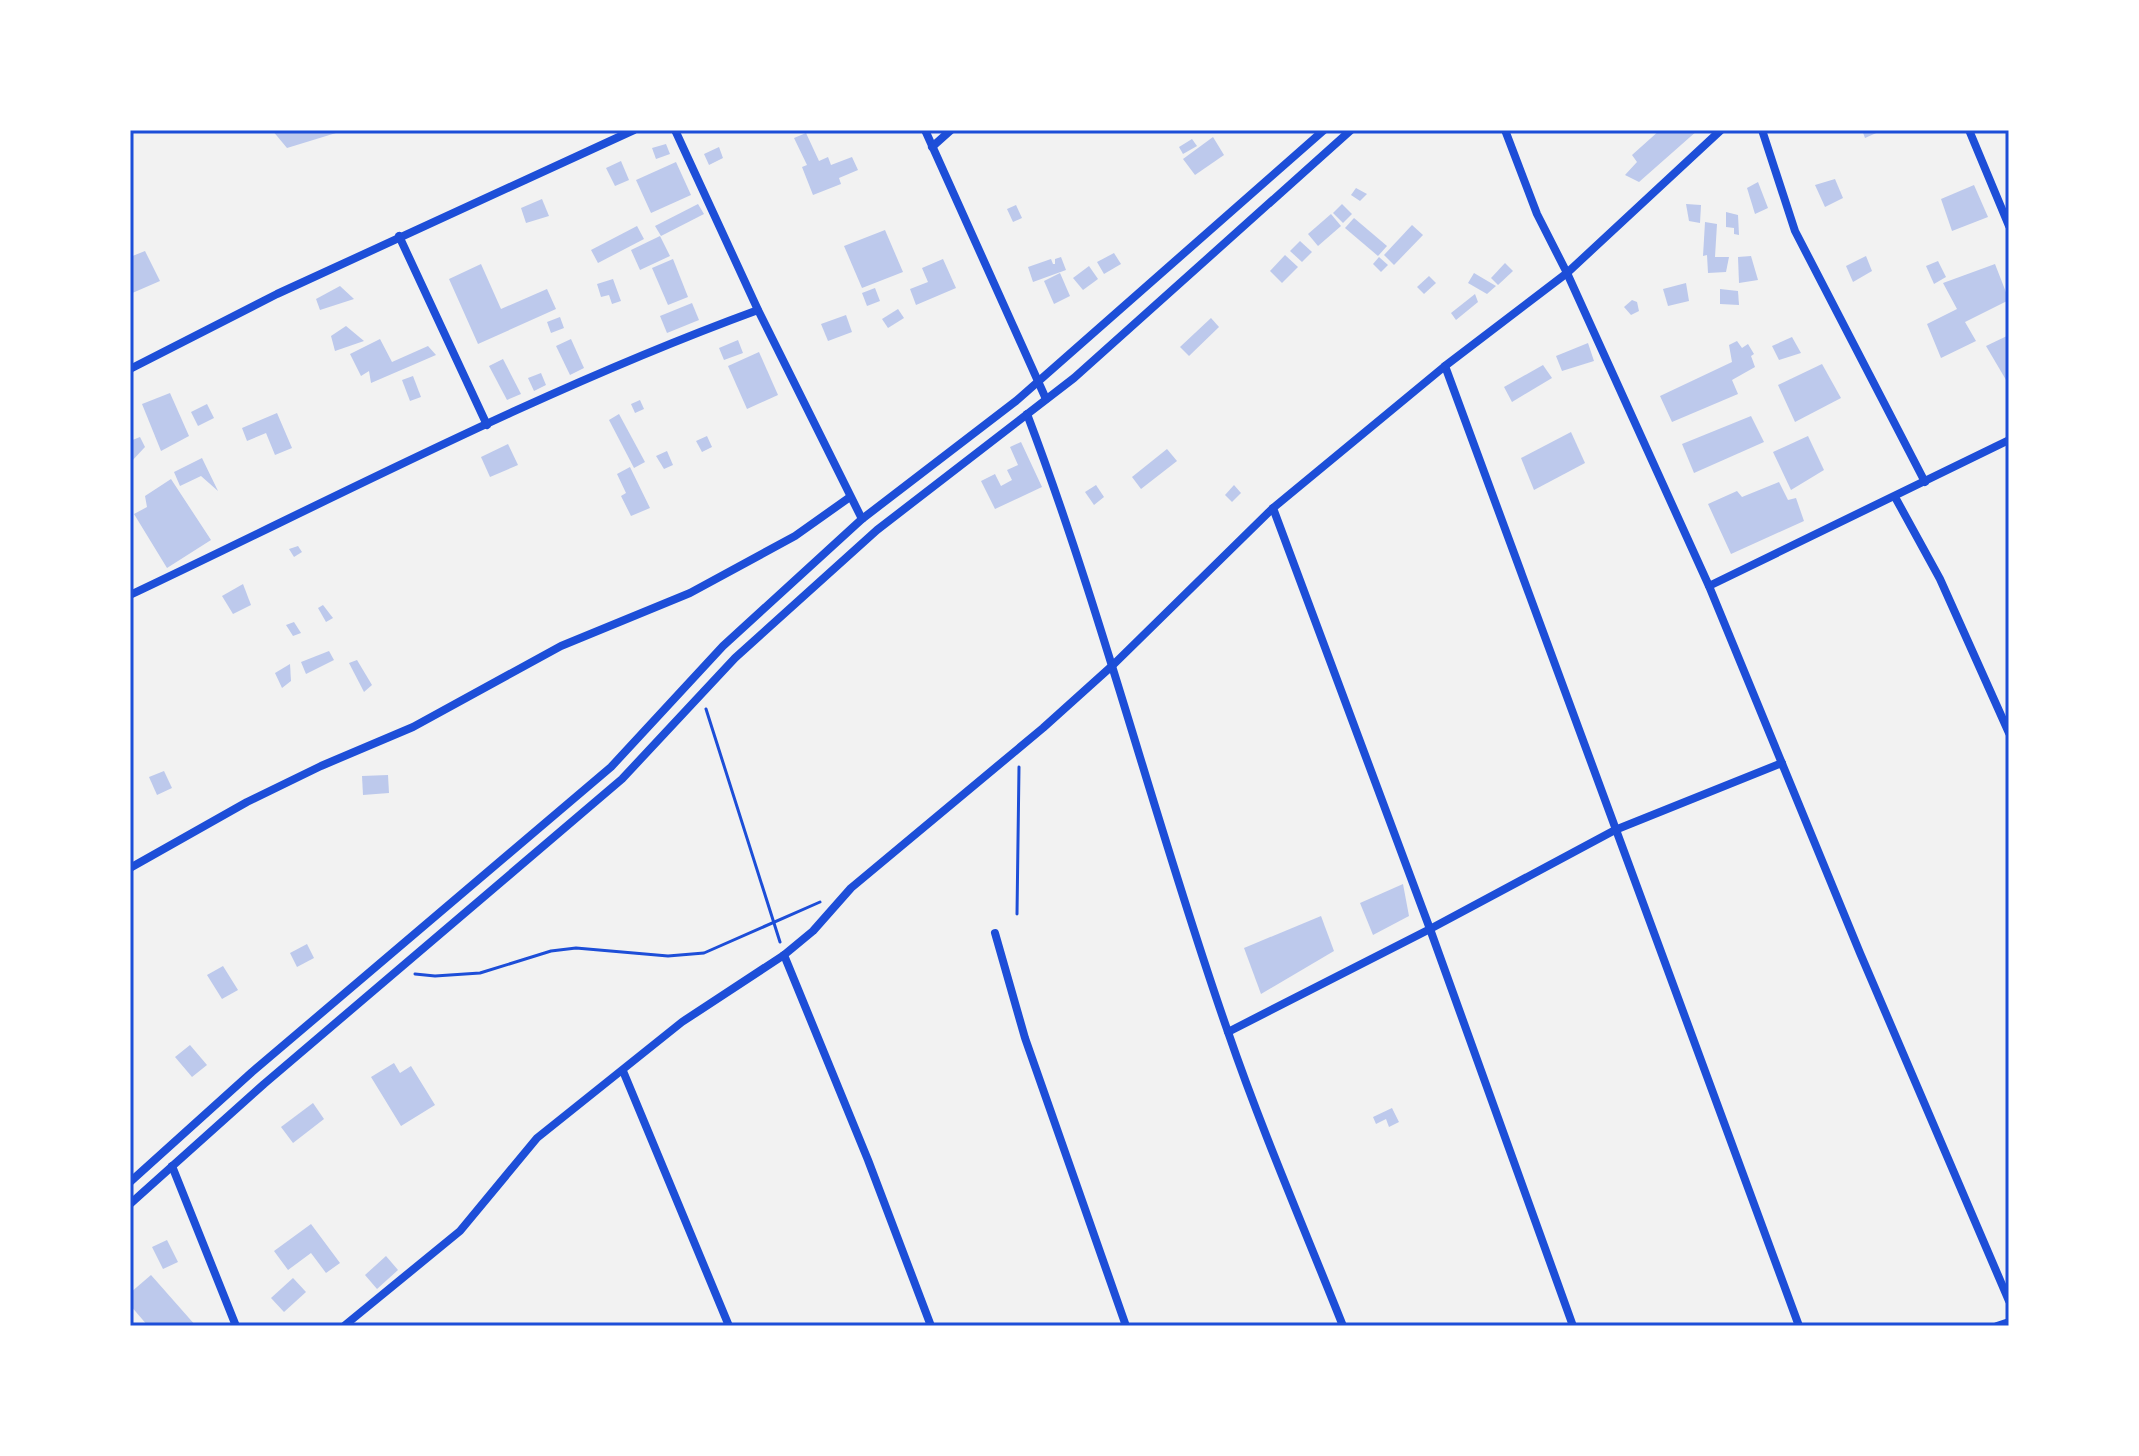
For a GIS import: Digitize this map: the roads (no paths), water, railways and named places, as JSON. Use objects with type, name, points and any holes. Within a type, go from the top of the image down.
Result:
[{"type":"street","points":[[130,369],[399,236],[634,130]]},
{"type":"street","points":[[675,130],[758,310],[862,519]]},
{"type":"street","points":[[925,130],[1046,399]]},
{"type":"street","points":[[932,147],[951,130]]},
{"type":"street","points":[[130,1182],[252,1072],[611,767],[723,646],[862,519],[1038,382],[1324,130]]},
{"type":"street","points":[[130,1204],[622,779],[735,658],[877,530],[1074,378],[1351,130]]},
{"type":"street","points":[[1505,130],[1537,214],[1567,273],[1709,586],[1860,953],[2009,1301]]},
{"type":"street","points":[[344,1326],[460,1231],[537,1138],[682,1022],[784,955],[813,931],[851,888],[1113,665],[1273,508],[1445,366],[1567,273],[1721,130]]},
{"type":"street","points":[[1762,130],[1795,231],[1925,482]]},
{"type":"street","points":[[1969,130],[2009,226]]},
{"type":"street","points":[[399,236],[487,425]]},
{"type":"street","points":[[130,595],[487,425],[662,346],[758,310]]},
{"type":"street","points":[[1445,366],[1799,1326]]},
{"type":"street","points":[[1027,414],[1113,665],[1228,1032],[1343,1326]]},
{"type":"street","points":[[1709,586],[2009,440]]},
{"type":"street","points":[[130,868],[247,802],[413,727],[561,646],[690,593],[795,536],[850,497]]},
{"type":"street","points":[[1895,497],[1940,579],[2009,733]]},
{"type":"street","points":[[1273,508],[1430,929],[1573,1326]]},
{"type":"street","points":[[1228,1032],[1615,830],[1782,763]]},
{"type":"street","points":[[995,933],[1025,1038],[1126,1326]]},
{"type":"street","points":[[784,955],[868,1160],[931,1326]]},
{"type":"street","points":[[623,1071],[729,1326]]},
{"type":"street","points":[[172,1166],[236,1326]]},
{"type":"street","points":[[1997,1326],[2009,1322]]}]
